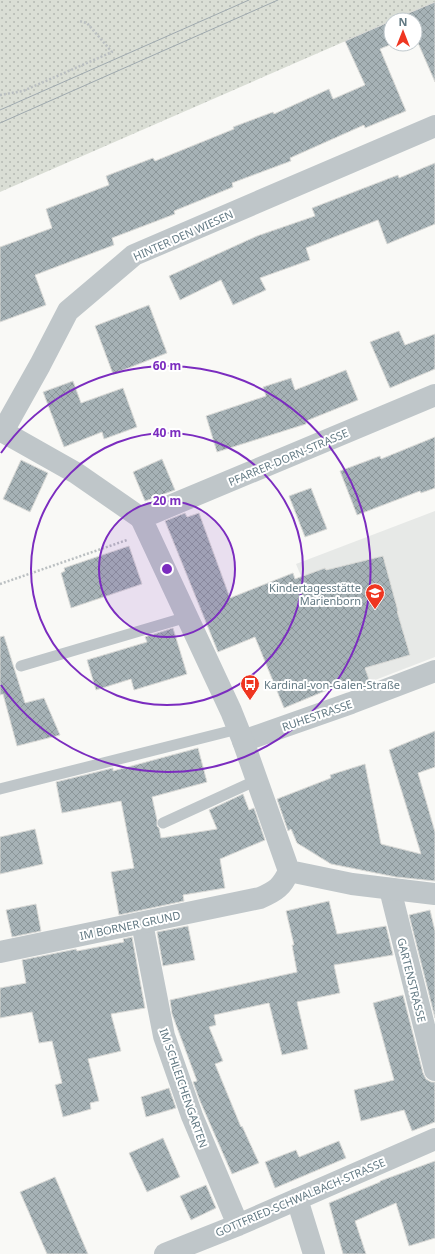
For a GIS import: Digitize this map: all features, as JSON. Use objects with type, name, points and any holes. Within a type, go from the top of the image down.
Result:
[{"type":"street","name":"HINTER DEN WIESEN","points":[[1,430],[40,365],[68,311],[134,255],[435,126]]},
{"type":"street","name":"PFARRER-DORN-STRASSE","points":[[144,525],[435,396]]},
{"type":"street","points":[[1,430],[76,473],[144,525],[241,735],[289,871],[352,884],[435,894]]},
{"type":"street","name":"RUHESTRASSE","points":[[241,735],[351,703],[435,671]]},
{"type":"street","name":"IM BORNER GRUND","points":[[0,952],[260,898],[273,892],[284,883],[289,871]]},
{"type":"street","name":"GARTENSTRASSE","points":[[390,889],[435,1070]]},
{"type":"street","name":"IM SCHLEICHENGARTEN","points":[[142,923],[164,1036],[192,1116],[238,1225]]},
{"type":"street","name":"GOTTFRIED-SCHWALBACH-STRASSE","points":[[165,1254],[238,1225],[435,1139]]},
{"type":"street","points":[[297,1199],[314,1254]]},
{"type":"lane","points":[[20,666],[187,617]]},
{"type":"lane","points":[[0,789],[241,735]]},
{"type":"lane","points":[[164,823],[257,780]]},
{"type":"path","points":[[0,95],[23,91],[112,52],[87,23],[79,21]]},
{"type":"path","points":[[0,584],[144,525]]},
{"type":"shaded area","points":[[0,0],[435,0],[435,2],[412,12],[383,12],[383,25],[0,192]]},
{"type":"shaded area","name":"Kindertagesstätte Marienborn","points":[[435,511],[435,657],[349,690],[296,564]]},
{"type":"building","points":[[435,2],[435,82],[422,52],[423,12],[411,12]]},
{"type":"building","points":[[383,24],[383,48],[380,49],[406,111],[365,128],[364,125],[290,158],[291,161],[232,183],[233,187],[174,211],[175,214],[112,238],[114,245],[35,275],[46,305],[0,322],[0,247],[52,228],[46,209],[109,185],[106,176],[153,158],[155,161],[234,129],[233,127],[273,112],[274,114],[329,89],[333,99],[365,85],[345,41]]},
{"type":"building","points":[[435,163],[435,224],[387,244],[378,220],[306,248],[310,260],[260,278],[266,290],[233,305],[221,280],[180,300],[169,276],[257,236],[315,216],[312,208],[398,175],[399,178]]},
{"type":"building","points":[[149,305],[167,353],[113,374],[95,326]]},
{"type":"building","points":[[399,331],[405,345],[435,334],[435,369],[390,388],[370,342]]},
{"type":"building","points":[[346,370],[358,400],[306,421],[306,424],[217,452],[206,416],[266,396],[263,387],[291,378],[295,390]]},
{"type":"building","points":[[73,381],[81,403],[123,388],[137,427],[104,439],[102,432],[64,447],[43,392]]},
{"type":"building","points":[[435,437],[435,488],[421,493],[420,491],[357,515],[340,471],[380,456],[381,459]]},
{"type":"building","points":[[162,459],[175,490],[145,501],[133,472]]},
{"type":"building","points":[[21,460],[48,473],[30,512],[3,499]]},
{"type":"building","points":[[311,488],[327,529],[305,537],[289,496]]},
{"type":"building","points":[[185,513],[187,517],[199,513],[230,598],[293,573],[295,579],[325,568],[326,570],[383,556],[410,655],[365,668],[370,682],[352,689],[349,681],[284,708],[255,637],[218,652],[165,521]]},
{"type":"building","points":[[129,546],[142,584],[71,608],[61,573],[65,571],[64,568]]},
{"type":"building","points":[[173,628],[187,674],[134,690],[131,679],[96,690],[87,660],[147,642],[145,637]]},
{"type":"building","points":[[4,636],[25,703],[44,698],[60,735],[17,746],[3,694],[0,695],[0,637]]},
{"type":"building","points":[[435,731],[435,767],[418,773],[435,832],[435,881],[396,877],[331,864],[297,843],[291,829],[288,831],[277,799],[331,778],[330,775],[365,764],[381,844],[421,854],[389,750]]},
{"type":"building","points":[[198,748],[207,782],[152,797],[157,826],[159,828],[161,838],[217,829],[209,810],[243,794],[249,810],[254,808],[265,840],[220,859],[225,888],[183,895],[184,901],[119,915],[111,872],[134,868],[121,801],[62,813],[56,782],[113,768],[113,771]]},
{"type":"building","points":[[35,829],[43,864],[0,874],[0,837]]},
{"type":"building","points":[[329,901],[337,934],[386,926],[393,955],[334,965],[340,993],[297,1002],[308,1049],[282,1055],[269,1003],[214,1015],[216,1025],[209,1027],[223,1061],[215,1064],[241,1127],[242,1126],[259,1163],[232,1174],[193,1082],[197,1081],[172,1014],[170,1000],[297,972],[292,945],[294,945],[286,911]]},
{"type":"building","points":[[36,904],[41,931],[12,937],[6,910]]},
{"type":"building","points":[[430,910],[435,931],[435,1018],[409,915]]},
{"type":"building","points":[[188,926],[195,960],[163,966],[157,932]]},
{"type":"building","points":[[132,937],[145,1008],[111,1014],[121,1051],[88,1059],[99,1101],[90,1103],[91,1109],[63,1117],[55,1085],[62,1083],[52,1041],[39,1043],[32,1012],[0,1018],[0,988],[26,983],[22,960],[76,949],[77,951],[124,942],[123,939]]},
{"type":"building","points":[[403,995],[423,1073],[426,1079],[431,1082],[435,1082],[435,1122],[412,1131],[404,1110],[361,1121],[354,1090],[394,1080],[373,1003]]},
{"type":"building","points":[[169,1088],[176,1108],[146,1117],[141,1097]]},
{"type":"building","points":[[163,1138],[180,1177],[147,1192],[129,1153]]},
{"type":"building","points":[[339,1141],[346,1158],[275,1188],[265,1162],[296,1150],[299,1157]]},
{"type":"building","points":[[435,1161],[435,1238],[409,1246],[396,1203],[355,1221],[366,1254],[343,1254],[329,1203],[380,1181]]},
{"type":"building","points":[[55,1177],[88,1254],[47,1254],[20,1192]]},
{"type":"building","points":[[206,1185],[216,1208],[191,1220],[180,1196]]},
{"type":"tram line","points":[[0,110],[249,0]]},
{"type":"tram line","points":[[0,123],[278,0]]},
{"type":"place","name":"Kindertagesstätte Marienborn","points":[[375,610]]},
{"type":"place","name":"Kardinal-von-Galen-Straße","points":[[250,701]]}]
